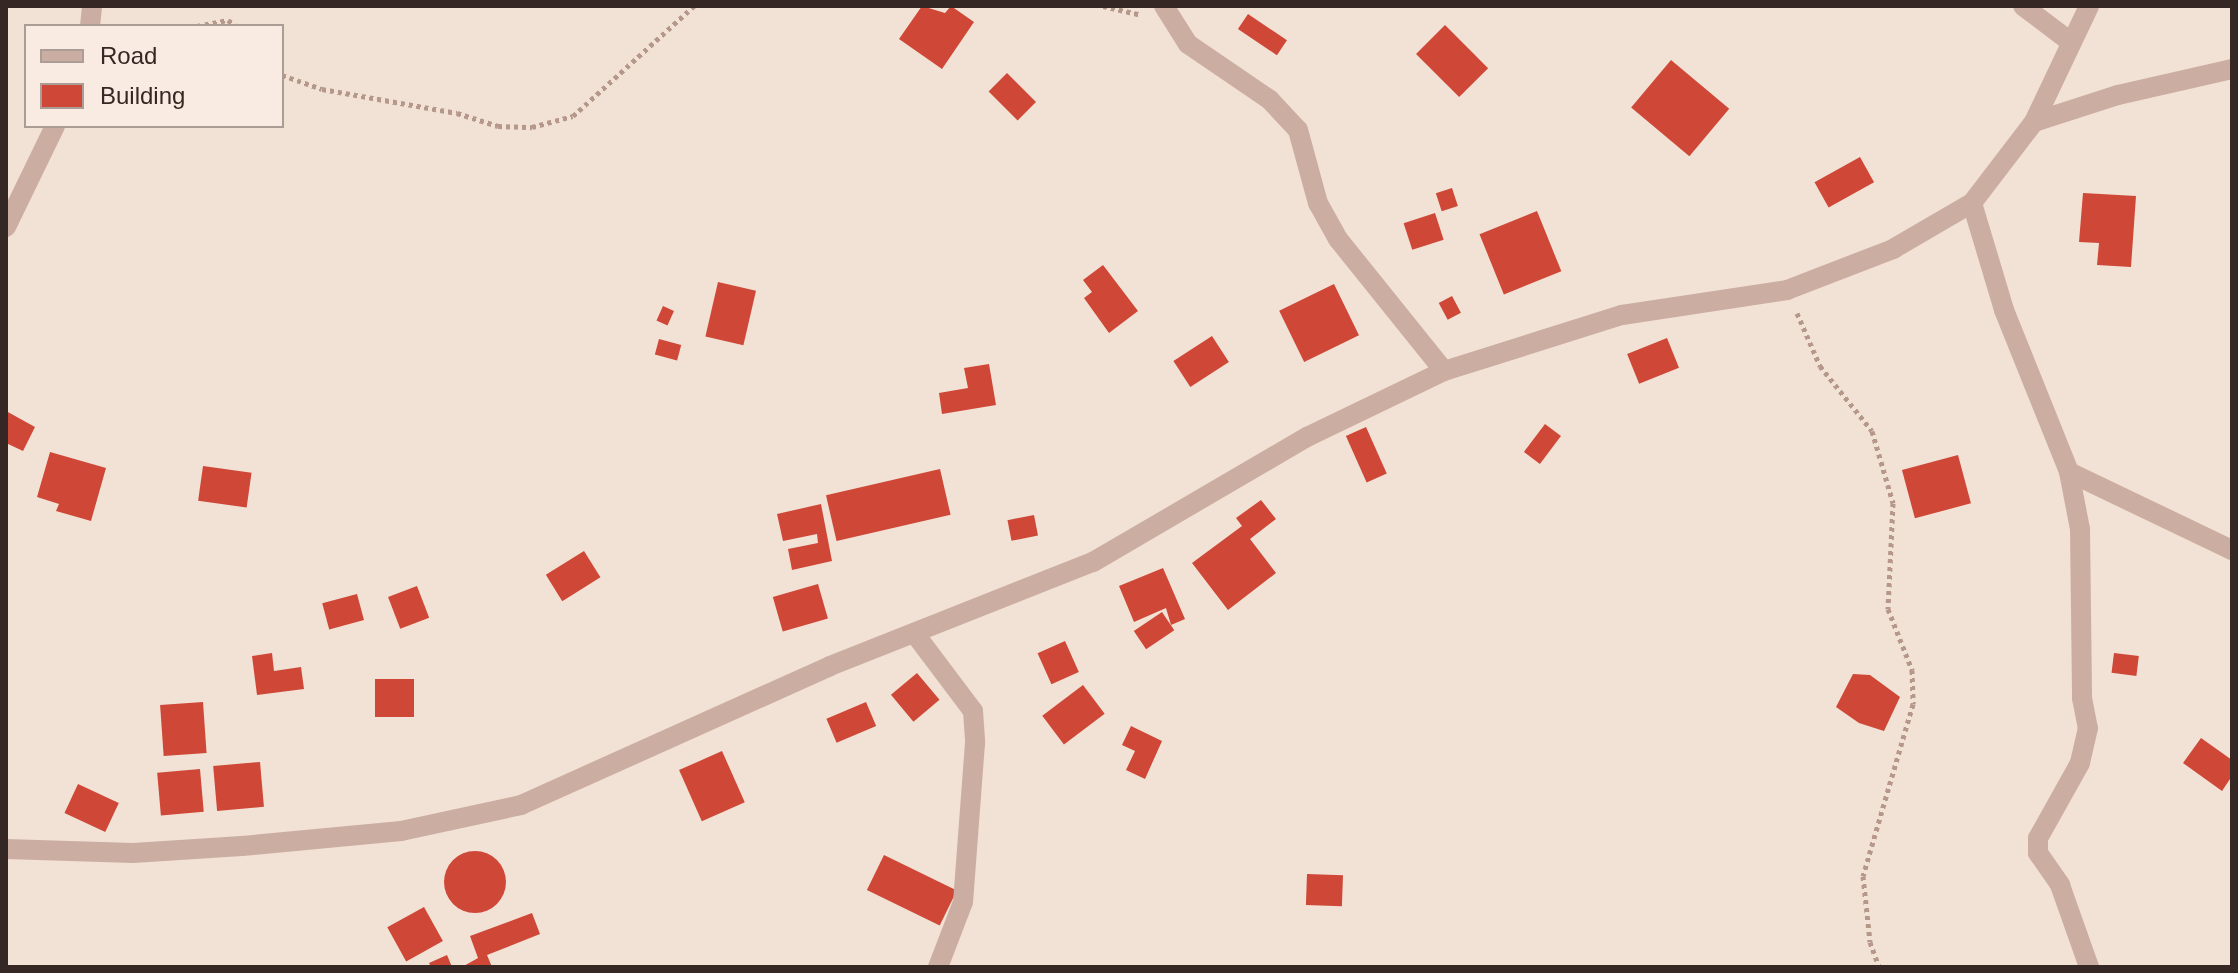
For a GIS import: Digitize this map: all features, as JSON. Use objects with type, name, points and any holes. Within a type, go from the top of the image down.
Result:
[{"type":"street","points":[[2023,6],[2068,40]]},
{"type":"street","points":[[6,849],[133,853],[242,846],[401,831],[521,805],[816,672],[1093,562],[1307,437],[1444,371],[1622,315],[1787,290],[1893,249],[1972,203],[2034,122],[2068,40],[2089,6]]},
{"type":"street","points":[[1165,11],[1188,44],[1270,100],[1298,130],[1318,203],[1338,239],[1444,371]]},
{"type":"street","points":[[2034,122],[2118,95],[2232,69]]},
{"type":"street","points":[[6,227],[54,128]]},
{"type":"street","points":[[1972,203],[2004,310],[2069,472],[2083,573],[2082,698],[2088,728],[2080,763],[2038,838],[2038,853],[2060,885],[2089,967]]},
{"type":"street","points":[[2069,472],[2232,550]]},
{"type":"street","points":[[915,634],[973,711],[975,743],[963,902],[938,967]]},
{"type":"path","points":[[284,76],[322,89],[457,113],[498,126],[532,127],[573,116],[694,6]]},
{"type":"path","points":[[1103,6],[1165,11]]},
{"type":"path","points":[[207,24],[228,20],[233,24]]},
{"type":"path","points":[[1787,290],[1820,366],[1872,431],[1893,503],[1888,609],[1912,670],[1913,704],[1863,876],[1870,942],[1879,967]]},
{"type":"building","points":[[922,6],[945,13],[951,6],[974,22],[942,69],[899,39]]},
{"type":"building","points":[[1248,14],[1287,40],[1277,55],[1238,29]]},
{"type":"building","points":[[1445,25],[1488,68],[1459,97],[1416,54]]},
{"type":"building","points":[[1671,60],[1729,109],[1689,156],[1631,107]]},
{"type":"building","points":[[1007,73],[1036,102],[1018,120],[989,91]]},
{"type":"building","points":[[1860,157],[1874,182],[1829,208],[1815,182]]},
{"type":"building","points":[[1452,188],[1458,206],[1442,211],[1436,193]]},
{"type":"building","points":[[2083,193],[2136,196],[2131,267],[2097,265],[2099,243],[2079,242]]},
{"type":"building","points":[[1537,211],[1561,271],[1504,294],[1480,234]]},
{"type":"building","points":[[1435,213],[1444,240],[1412,250],[1404,223]]},
{"type":"building","points":[[1103,265],[1138,311],[1109,333],[1084,298],[1092,292],[1083,280]]},
{"type":"building","points":[[718,282],[756,291],[743,345],[705,337]]},
{"type":"building","points":[[1334,284],[1359,335],[1304,362],[1279,311]]},
{"type":"building","points":[[1452,296],[1461,313],[1448,320],[1439,303]]},
{"type":"building","points":[[663,306],[674,311],[667,325],[656,321]]},
{"type":"building","points":[[1212,336],[1229,362],[1190,387],[1173,361]]},
{"type":"building","points":[[1667,338],[1679,368],[1639,384],[1627,354]]},
{"type":"building","points":[[659,339],[681,345],[677,360],[655,354]]},
{"type":"building","points":[[989,364],[996,405],[942,414],[939,393],[968,388],[964,368]]},
{"type":"building","points":[[6,411],[35,427],[23,451],[6,443]]},
{"type":"building","points":[[1545,424],[1561,436],[1540,464],[1524,452]]},
{"type":"building","points":[[1366,427],[1387,474],[1367,483],[1346,436]]},
{"type":"building","points":[[50,452],[106,468],[91,521],[56,511],[59,504],[37,497]]},
{"type":"building","points":[[1958,455],[1971,503],[1915,518],[1902,470]]},
{"type":"building","points":[[203,466],[252,473],[247,507],[198,501]]},
{"type":"building","points":[[940,469],[951,515],[837,541],[826,495]]},
{"type":"building","points":[[1261,500],[1276,519],[1250,539],[1276,573],[1228,610],[1192,563],[1242,526],[1236,518]]},
{"type":"building","points":[[821,504],[832,561],[792,570],[788,549],[818,543],[817,534],[783,541],[777,514]]},
{"type":"building","points":[[1034,515],[1038,536],[1012,541],[1007,520]]},
{"type":"building","points":[[584,551],[600,577],[562,601],[546,575]]},
{"type":"building","points":[[1163,568],[1185,619],[1171,625],[1166,608],[1134,622],[1119,586]]},
{"type":"building","points":[[818,584],[828,619],[783,632],[773,597]]},
{"type":"building","points":[[417,586],[429,618],[400,629],[388,597]]},
{"type":"building","points":[[357,594],[364,620],[329,629],[322,603]]},
{"type":"building","points":[[1162,612],[1174,630],[1146,649],[1134,631]]},
{"type":"building","points":[[1065,641],[1079,672],[1051,684],[1038,653]]},
{"type":"building","points":[[272,653],[274,671],[301,667],[304,689],[257,695],[252,656]]},
{"type":"building","points":[[2114,653],[2139,656],[2136,676],[2112,673]]},
{"type":"building","points":[[917,673],[939,700],[913,722],[891,695]]},
{"type":"building","points":[[1853,674],[1870,675],[1900,697],[1884,731],[1859,723],[1836,707]]},
{"type":"building","points":[[375,679],[414,679],[414,717],[375,717]]},
{"type":"building","points":[[1083,685],[1105,714],[1064,744],[1042,716]]},
{"type":"building","points":[[203,702],[207,753],[164,756],[160,705]]},
{"type":"building","points":[[866,702],[876,726],[837,743],[826,719]]},
{"type":"building","points":[[1131,726],[1162,741],[1145,779],[1126,770],[1135,751],[1122,745]]},
{"type":"building","points":[[2201,738],[2232,760],[2232,776],[2222,791],[2183,763]]},
{"type":"building","points":[[722,751],[745,802],[702,821],[679,770]]},
{"type":"building","points":[[260,762],[264,807],[217,811],[213,766]]},
{"type":"building","points":[[200,769],[204,812],[161,816],[157,773]]},
{"type":"building","points":[[78,784],[119,803],[105,832],[64,813]]},
{"type":"building","points":[[475,851],[487,853],[497,860],[504,870],[504,894],[497,904],[487,911],[475,913],[463,911],[453,904],[446,894],[444,882],[446,870],[453,860],[463,853]]},
{"type":"building","points":[[884,855],[957,891],[940,926],[867,890]]},
{"type":"building","points":[[1307,874],[1343,875],[1342,906],[1306,905]]},
{"type":"building","points":[[424,907],[443,941],[406,961],[387,927]]},
{"type":"building","points":[[532,913],[540,934],[487,955],[492,967],[462,967],[478,958],[470,936]]},
{"type":"building","points":[[447,955],[452,967],[431,967],[429,963]]}]
